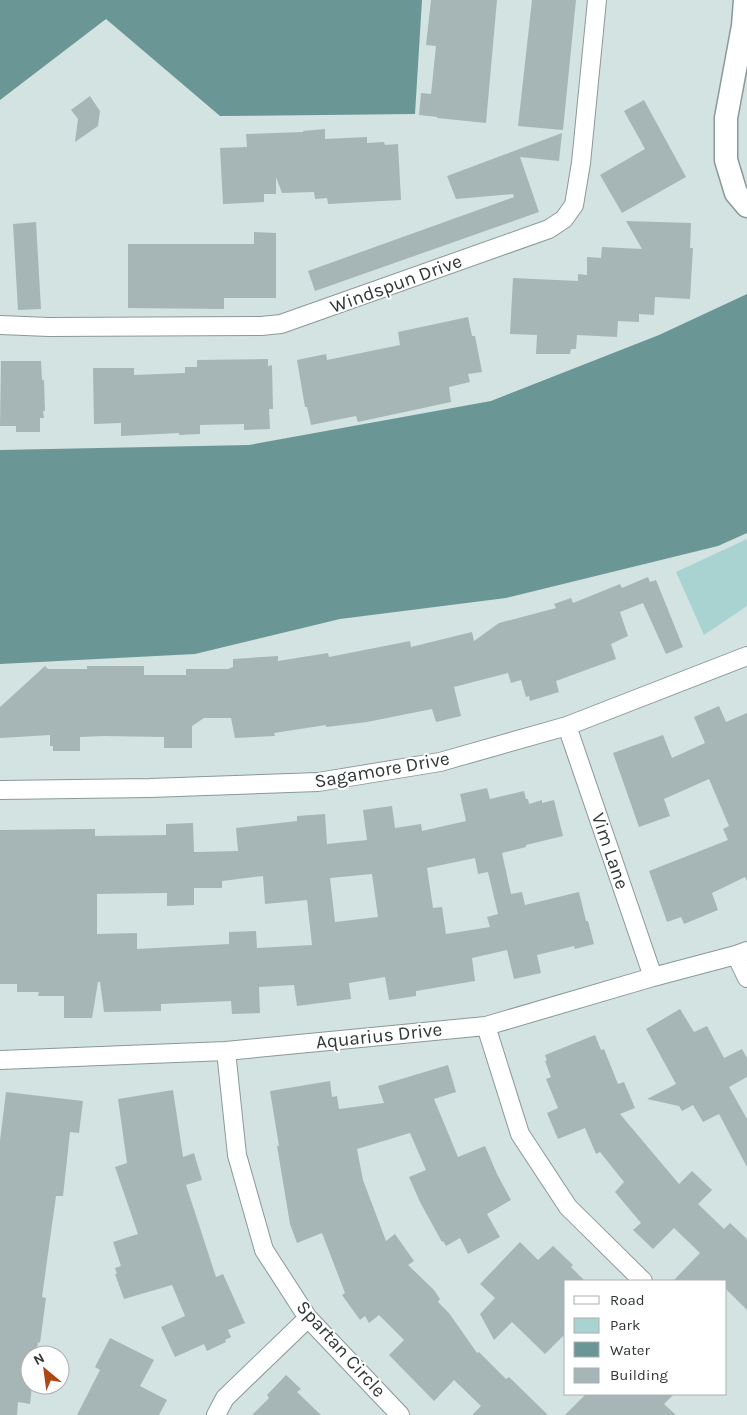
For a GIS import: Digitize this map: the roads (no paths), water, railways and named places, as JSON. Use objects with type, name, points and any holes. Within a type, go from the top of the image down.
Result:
[{"type":"street","name":"Windspun Drive","points":[[0,325],[49,327],[281,324],[549,229],[564,218],[574,205],[581,163],[597,0]]},
{"type":"street","points":[[745,0],[743,26],[726,118],[726,160],[736,193],[747,206]]},
{"type":"street","name":"Sagamore Drive","points":[[0,790],[318,782],[440,762],[567,726],[747,656]]},
{"type":"street","name":"Vim Lane","points":[[567,726],[652,977]]},
{"type":"street","points":[[742,953],[747,978]]},
{"type":"street","name":"Aquarius Drive","points":[[0,1060],[226,1051],[486,1026],[652,977],[742,953]]},
{"type":"street","points":[[486,1026],[520,1134],[568,1207],[642,1280]]},
{"type":"street","name":"Spartan Circle","points":[[226,1051],[237,1155],[264,1250],[308,1318],[400,1415]]},
{"type":"street","points":[[216,1415],[225,1398],[308,1318]]},
{"type":"water","points":[[0,0],[422,0],[415,114],[220,116],[106,19],[0,100]]},
{"type":"water","points":[[747,294],[747,533],[718,546],[506,598],[340,619],[195,654],[0,664],[0,450],[249,445],[491,401],[659,335]]}]
